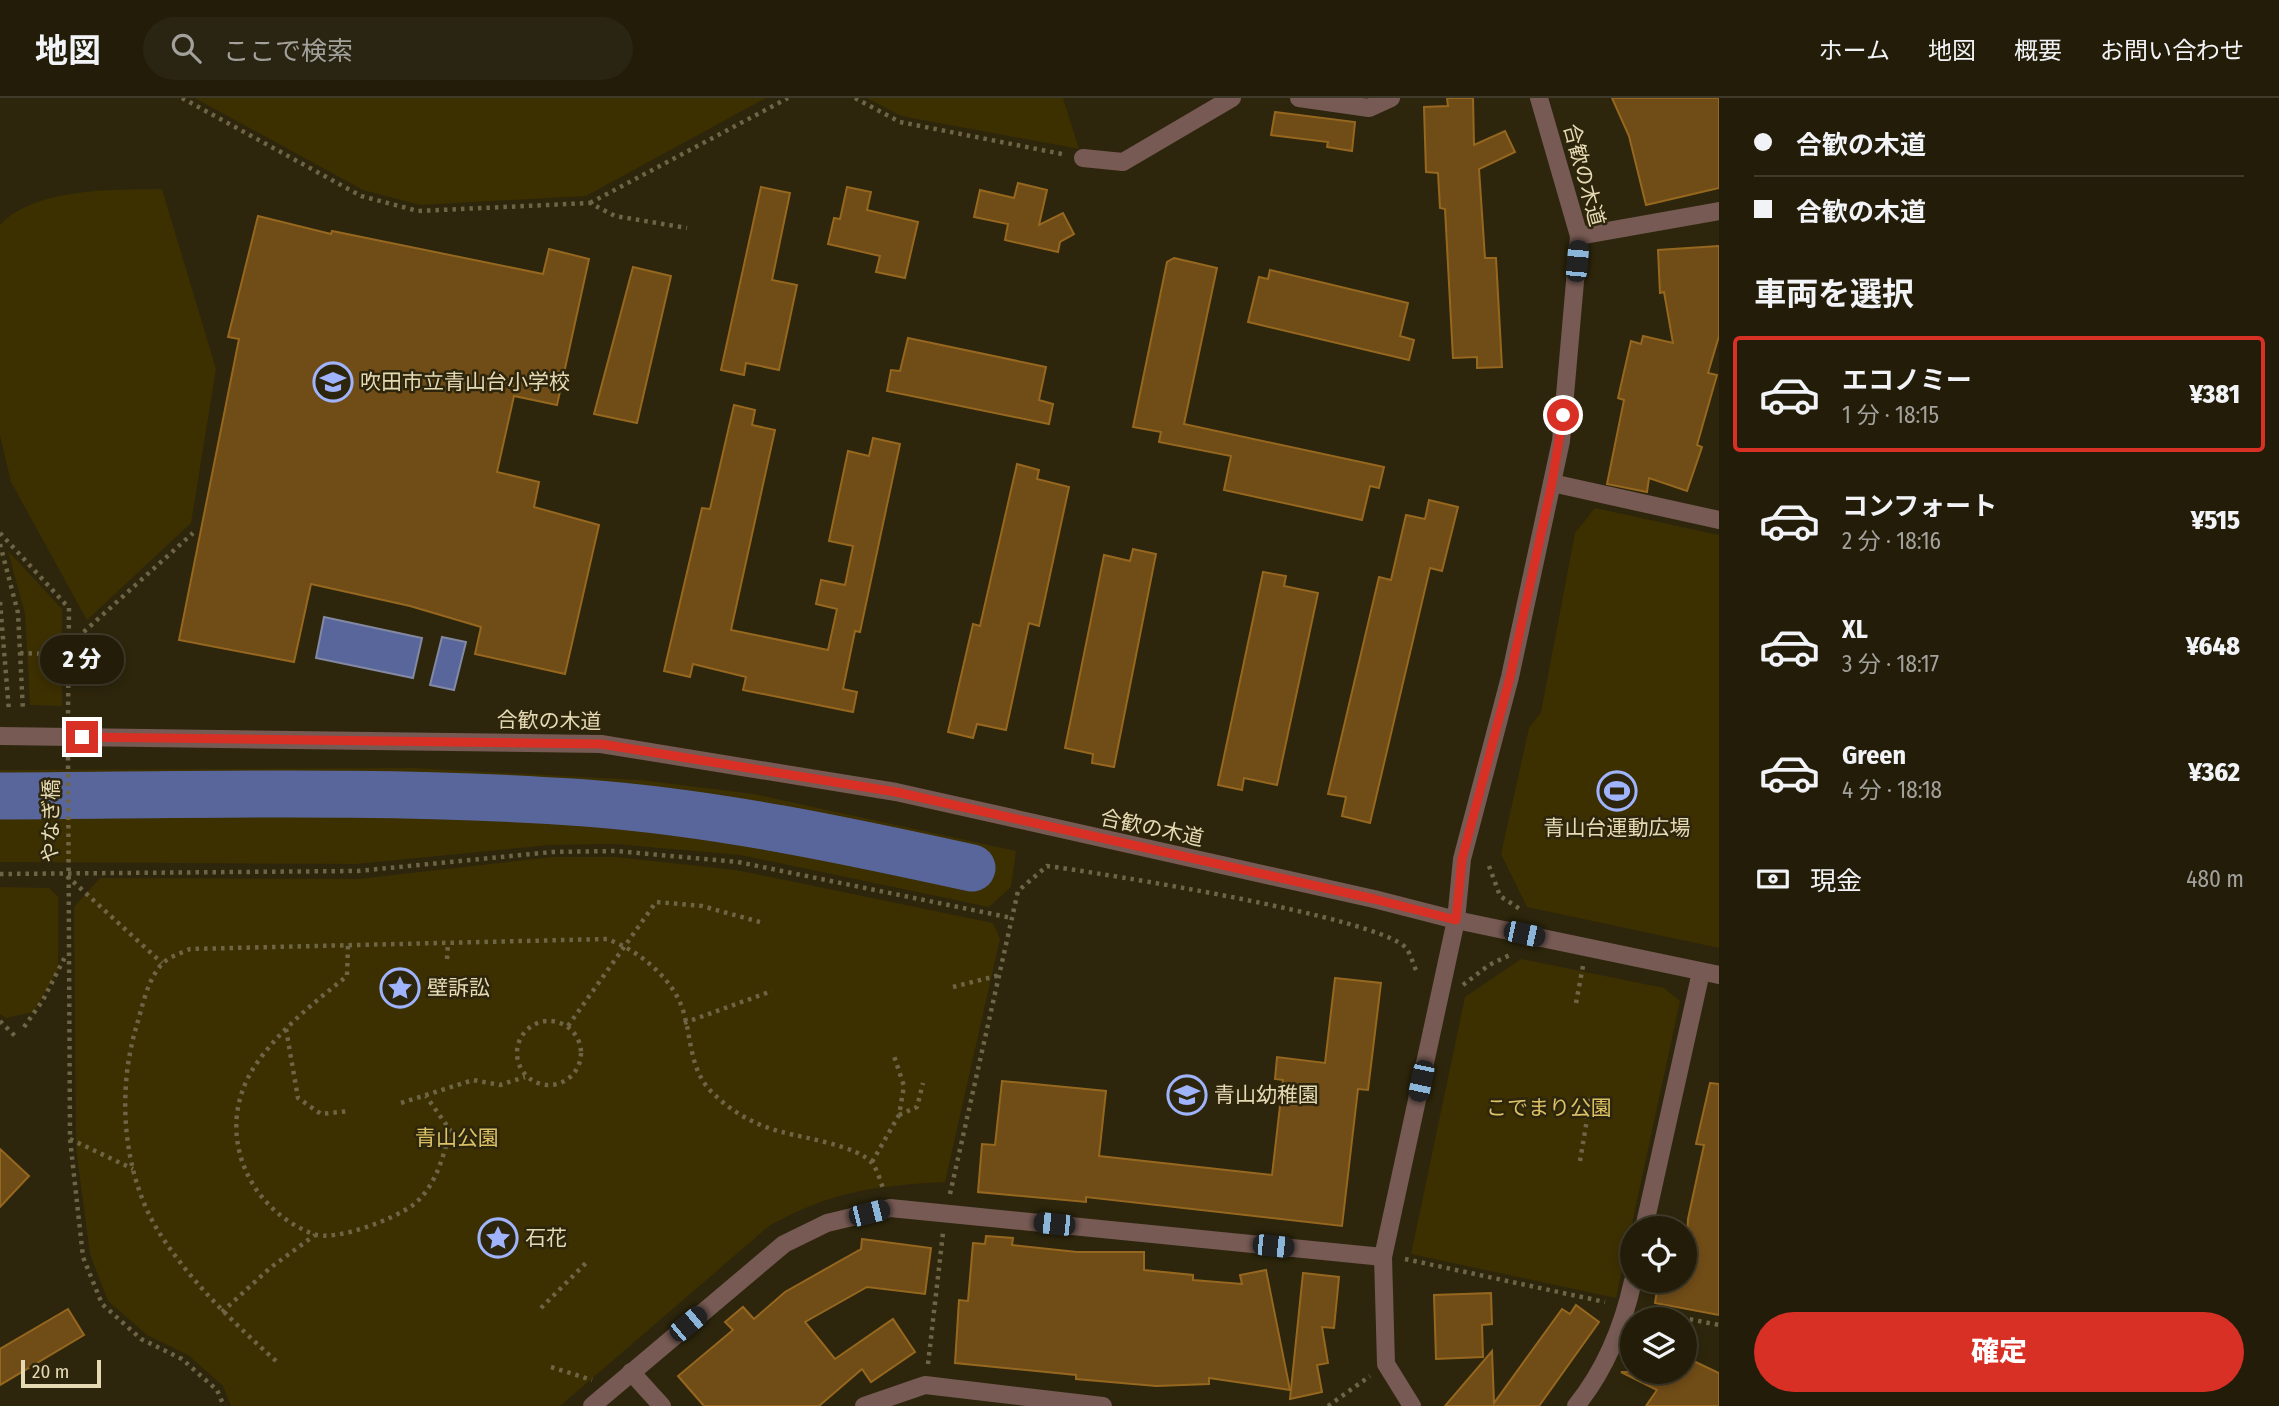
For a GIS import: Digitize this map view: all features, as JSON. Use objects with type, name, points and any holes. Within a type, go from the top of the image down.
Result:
[{"type":"street","points":[[1083,158],[1124,162],[1232,98]]},
{"type":"street","points":[[1299,98],[1369,108],[1391,98]]},
{"type":"street","name":"合歓の木道","points":[[0,736],[601,744],[896,792],[1374,899],[1456,920],[1462,859],[1510,677],[1561,441],[1579,236],[1539,98]]},
{"type":"street","points":[[1579,236],[1719,211]]},
{"type":"street","points":[[1552,483],[1719,520]]},
{"type":"street","points":[[1412,1406],[1386,1364],[1383,1257],[1456,920],[1719,975]]},
{"type":"street","points":[[1647,1216],[1700,972]]},
{"type":"street","points":[[592,1406],[784,1244],[827,1223],[890,1208],[1383,1257]]},
{"type":"street","points":[[1576,1406],[1598,1379],[1630,1293]]},
{"type":"street","points":[[631,1372],[662,1406]]},
{"type":"street","points":[[864,1406],[925,1385],[1103,1406]]},
{"type":"path","points":[[182,98],[361,196],[418,211],[590,203],[788,98]]},
{"type":"path","points":[[855,98],[900,122],[1083,158]]},
{"type":"path","points":[[590,203],[615,216],[687,228]]},
{"type":"path","points":[[0,533],[69,608],[68,724]]},
{"type":"path","points":[[69,638],[78,638],[193,533]]},
{"type":"path","points":[[0,546],[18,613],[23,711]]},
{"type":"path","points":[[0,602],[9,711]]},
{"type":"path","points":[[20,653],[69,655]]},
{"type":"path","name":"やなぎ橋","points":[[68,751],[66,876],[70,1139],[83,1257],[102,1304],[141,1339],[182,1359],[217,1390],[223,1406]]},
{"type":"path","points":[[0,874],[66,876],[99,871],[358,871],[552,852],[616,851],[738,862],[1012,918]]},
{"type":"path","points":[[925,1385],[945,1213],[1018,891],[1047,866],[1146,879],[1367,929],[1405,947],[1417,972]]},
{"type":"path","points":[[1489,866],[1500,895],[1530,916]]},
{"type":"path","points":[[66,876],[162,963]]},
{"type":"path","points":[[568,1026],[656,902],[702,906],[760,922]]},
{"type":"path","points":[[276,1361],[222,1311],[163,1238],[134,1170],[125,1113],[129,1053],[146,995],[162,963],[190,949],[607,939],[625,946],[648,962],[679,1000],[699,1074],[715,1096],[749,1120],[780,1132],[834,1144],[872,1162],[885,1192]]},
{"type":"path","points":[[447,959],[448,943]]},
{"type":"path","points":[[315,1235],[280,1213],[247,1180],[235,1141],[240,1100],[257,1062],[286,1029],[347,976],[348,946]]},
{"type":"path","points":[[24,1027],[43,1000],[67,951]]},
{"type":"path","points":[[1462,986],[1489,965],[1519,951]]},
{"type":"path","points":[[1576,1003],[1583,965]]},
{"type":"path","points":[[953,988],[1000,975]]},
{"type":"path","points":[[684,1023],[772,991]]},
{"type":"path","points":[[550,1020],[568,1026],[580,1044],[580,1065],[565,1082],[544,1086],[525,1077],[517,1060],[519,1041],[531,1026],[550,1020]]},
{"type":"path","points":[[0,1021],[15,1036]]},
{"type":"path","points":[[286,1029],[298,1098],[321,1114],[350,1111]]},
{"type":"path","points":[[872,1162],[899,1115],[904,1086],[893,1053]]},
{"type":"path","points":[[401,1103],[473,1080],[500,1085],[525,1077]]},
{"type":"path","points":[[899,1115],[917,1107],[923,1083]]},
{"type":"path","points":[[222,1311],[270,1268],[315,1235],[351,1233],[414,1204],[441,1167],[450,1130],[426,1096]]},
{"type":"path","points":[[1580,1161],[1591,1096]]},
{"type":"path","points":[[70,1139],[134,1170]]},
{"type":"path","points":[[1405,1259],[1719,1325]]},
{"type":"path","points":[[541,1308],[587,1262]]},
{"type":"path","points":[[551,1367],[596,1382]]},
{"type":"path","points":[[1328,1406],[1372,1374]]},
{"type":"green space","points":[[195,98],[766,98],[586,196],[420,205],[363,190]]},
{"type":"green space","points":[[867,98],[1063,98],[1079,149],[901,116]]},
{"type":"green space","points":[[162,189],[216,369],[191,523],[87,620],[11,482],[0,435],[0,225],[33,203],[54,197],[98,191]]},
{"type":"green space","name":"青山台運動広場","points":[[1595,508],[1719,535],[1719,948],[1527,907],[1501,854],[1529,728],[1541,712],[1575,533]]},
{"type":"green space","points":[[8,551],[62,609],[62,706],[30,705],[25,614]]},
{"type":"green space","points":[[413,768],[640,780],[754,794],[1016,851],[1011,887],[989,907],[740,855],[614,844],[550,845],[356,864],[0,862],[0,770]]},
{"type":"green space","name":"青山公園","points":[[552,857],[616,857],[736,870],[993,923],[1000,939],[945,1182],[854,1192],[813,1205],[769,1226],[560,1406],[231,1406],[223,1386],[188,1355],[147,1335],[108,1301],[90,1254],[76,1148],[74,907],[100,878],[358,879]]},
{"type":"green space","points":[[0,887],[49,888],[58,897],[58,970],[33,1012],[6,1018],[0,1014]]},
{"type":"green space","name":"こでまり公園","points":[[1521,959],[1664,988],[1680,1001],[1634,1216],[1620,1216],[1620,1279],[1616,1298],[1411,1254],[1465,997]]},
{"type":"water","points":[[324,617],[422,638],[413,678],[316,658]]},
{"type":"water","points":[[442,637],[466,642],[454,690],[430,685]]},
{"type":"building","points":[[1447,98],[1473,98],[1474,145],[1505,131],[1515,152],[1479,169],[1485,258],[1496,258],[1502,367],[1477,368],[1477,357],[1453,358],[1445,209],[1440,208],[1438,173],[1426,172],[1424,107],[1448,106]]},
{"type":"building","points":[[1612,98],[1719,98],[1719,188],[1646,205],[1629,136]]},
{"type":"building","points":[[1275,112],[1355,122],[1352,151],[1327,147],[1328,142],[1271,135]]},
{"type":"building","points":[[1018,183],[1047,190],[1039,225],[1063,213],[1074,234],[1060,242],[1058,252],[1005,240],[1008,224],[974,217],[980,190],[1014,198]]},
{"type":"building","points":[[761,187],[790,193],[772,280],[797,285],[779,370],[746,363],[744,375],[721,370]]},
{"type":"building","points":[[847,187],[871,192],[867,210],[918,222],[905,278],[876,272],[880,256],[828,244],[834,218],[840,219]]},
{"type":"building","points":[[258,216],[331,234],[332,231],[543,274],[549,249],[589,259],[557,405],[514,396],[497,472],[539,482],[534,507],[599,525],[565,674],[475,654],[481,627],[410,606],[311,584],[294,662],[179,640],[239,339],[228,337]]},
{"type":"building","points":[[1719,246],[1719,336],[1708,373],[1717,375],[1697,445],[1702,447],[1687,491],[1649,478],[1647,492],[1607,484],[1624,400],[1618,398],[1631,341],[1641,344],[1643,336],[1673,343],[1664,292],[1660,293],[1658,250]]},
{"type":"building","points":[[1174,258],[1217,268],[1184,424],[1384,467],[1379,488],[1370,486],[1362,520],[1224,490],[1231,456],[1159,442],[1161,432],[1133,427],[1167,262]]},
{"type":"building","points":[[633,267],[671,276],[637,423],[594,414]]},
{"type":"building","points":[[1270,270],[1408,303],[1400,336],[1414,340],[1409,360],[1248,322],[1259,277],[1268,279]]},
{"type":"building","points":[[908,338],[1046,367],[1039,400],[1053,404],[1049,424],[887,391],[891,370],[900,371]]},
{"type":"building","points":[[734,405],[755,410],[752,425],[775,430],[731,630],[828,650],[837,609],[816,604],[821,580],[845,585],[853,546],[829,541],[848,451],[869,456],[873,438],[900,444],[860,632],[855,631],[843,689],[857,692],[853,712],[743,690],[746,677],[693,664],[690,677],[664,671],[702,508],[710,509]]},
{"type":"building","points":[[1017,464],[1039,470],[1037,479],[1069,487],[1039,626],[1029,623],[1006,730],[977,724],[973,738],[948,732],[973,624],[980,626]]},
{"type":"building","points":[[1429,500],[1458,507],[1442,571],[1430,568],[1370,823],[1342,816],[1346,797],[1328,794],[1379,577],[1391,580],[1406,515],[1425,519]]},
{"type":"building","points":[[1133,549],[1156,554],[1114,767],[1092,763],[1093,754],[1065,748],[1104,555],[1130,561]]},
{"type":"building","points":[[1263,572],[1286,576],[1284,586],[1318,593],[1277,785],[1244,778],[1242,790],[1218,785]]},
{"type":"building","points":[[1335,978],[1381,983],[1368,1090],[1358,1089],[1342,1226],[1086,1197],[1086,1202],[978,1192],[982,1144],[995,1145],[1002,1081],[1106,1091],[1099,1156],[1272,1175],[1283,1080],[1275,1079],[1277,1057],[1325,1063]]},
{"type":"building","points":[[1710,1083],[1719,1084],[1719,1315],[1697,1311],[1697,1307],[1655,1303],[1657,1293],[1697,1293],[1697,1216],[1689,1216],[1704,1145],[1696,1144]]},
{"type":"building","points":[[0,1149],[29,1176],[0,1207]]},
{"type":"building","points":[[986,1236],[1013,1238],[1012,1245],[1077,1252],[1144,1252],[1144,1270],[1193,1275],[1193,1280],[1242,1284],[1240,1275],[1266,1270],[1290,1390],[1209,1378],[1209,1384],[1156,1386],[1076,1379],[1076,1375],[955,1363],[959,1300],[968,1301],[973,1243],[985,1244]]},
{"type":"building","points":[[862,1239],[931,1248],[925,1294],[867,1287],[805,1322],[835,1359],[893,1319],[915,1352],[871,1382],[862,1369],[819,1406],[704,1406],[678,1376],[733,1330],[725,1322],[743,1307],[754,1319],[785,1292],[861,1249]]},
{"type":"building","points":[[1303,1273],[1339,1277],[1334,1328],[1322,1327],[1328,1363],[1317,1365],[1322,1392],[1290,1399]]},
{"type":"building","points":[[1491,1293],[1492,1324],[1482,1325],[1483,1357],[1436,1359],[1434,1295]]},
{"type":"building","points":[[1576,1305],[1599,1322],[1539,1406],[1445,1406],[1492,1351],[1494,1403],[1562,1309],[1570,1314]]},
{"type":"building","points":[[68,1309],[84,1335],[0,1385],[0,1349]]},
{"type":"building","points":[[1697,1363],[1719,1373],[1719,1406],[1646,1406],[1657,1390],[1645,1384],[1697,1384]]},
{"type":"waterway","points":[[0,796],[367,794],[586,803],[732,821],[972,868]]},
{"type":"place","name":"吹田市立青山台小学校","points":[[333,382]]},
{"type":"place","name":"青山台運動広場","points":[[1617,791]]},
{"type":"place","name":"壁訴訟","points":[[400,988]]},
{"type":"place","name":"青山幼稚園","points":[[1187,1095]]},
{"type":"place","name":"石花","points":[[498,1238]]},
{"type":"route","points":[[82,737],[601,744],[896,792],[1374,899],[1456,920],[1462,859],[1510,677],[1561,441],[1563,415]]}]
